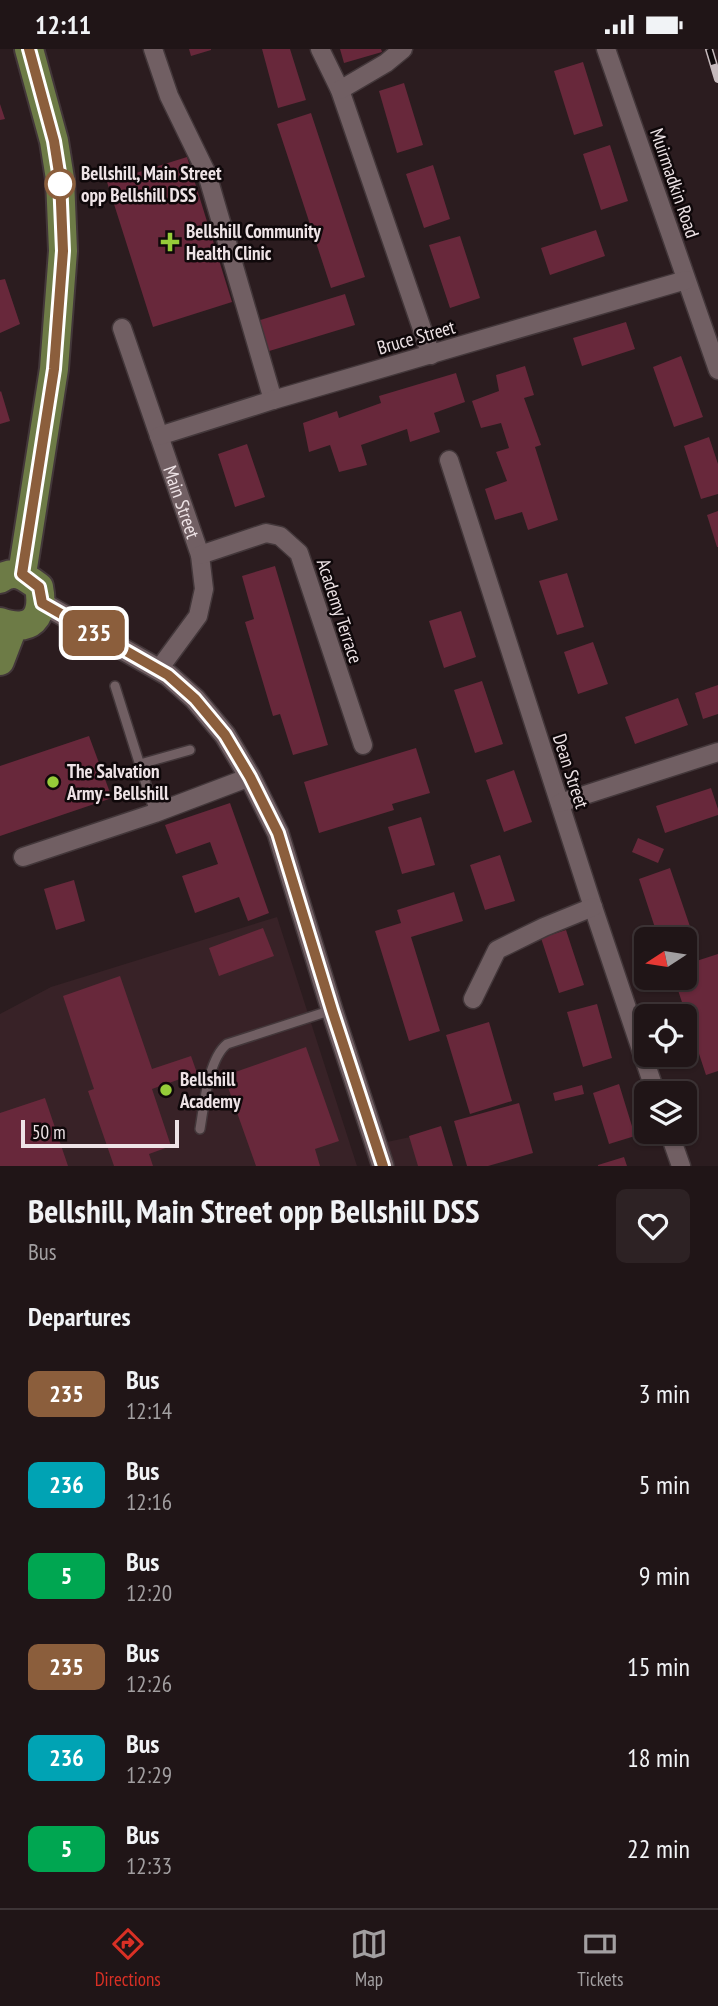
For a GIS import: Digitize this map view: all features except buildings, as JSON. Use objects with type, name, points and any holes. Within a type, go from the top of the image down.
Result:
[{"type":"main road","points":[[0,661],[7,625],[27,625],[37,616],[42,603],[39,587],[11,577],[54,369],[63,251],[60,179],[54,141],[29,49]]},
{"type":"street","points":[[153,49],[169,96],[207,174],[273,400]]},
{"type":"street","points":[[320,49],[340,90],[431,355]]},
{"type":"street","points":[[340,90],[386,63],[403,49]]},
{"type":"street","name":"Muirmadkin Road","points":[[606,49],[718,370]]},
{"type":"street","name":"Bruce Street","points":[[159,436],[273,400],[686,280]]},
{"type":"street","name":"Main Street","points":[[122,328],[200,555],[204,589],[198,615],[159,669]]},
{"type":"street","name":"Dean Street","points":[[449,460],[652,1081]]},
{"type":"street","name":"Academy Terrace","points":[[200,555],[266,533],[280,536],[299,553],[363,745]]},
{"type":"street","points":[[42,603],[159,669],[195,699],[225,735],[278,833],[383,1166]]},
{"type":"street","points":[[560,803],[718,752]]},
{"type":"street","points":[[23,857],[155,813],[250,777]]},
{"type":"street","points":[[473,999],[497,950],[593,907]]},
{"type":"street","points":[[673,1144],[681,1166]]},
{"type":"lane","points":[[115,686],[155,813]]},
{"type":"lane","points":[[140,764],[190,750]]},
{"type":"lane","points":[[200,1129],[207,1089],[222,1048],[227,1044],[332,1010]]},
{"type":"shaded area","name":"Bellshill Academy","points":[[277,917],[357,1166],[0,1166],[0,1014],[51,987]]},
{"type":"shaded area","points":[[424,1134],[435,1166],[370,1166],[364,1147]]},
{"type":"railway","points":[[709,49],[718,79]]},
{"type":"bus line","name":"235","points":[[29,49],[54,141],[60,179],[63,251],[54,369],[22,574],[39,587],[42,603],[168,675],[195,699],[225,735],[278,833],[383,1166]]},
{"type":"place","name":"Bellshill, Main Street opp Bellshill DSS","points":[[60,184]]},
{"type":"place","name":"Bellshill Community Health Clinic","points":[[170,242]]},
{"type":"place","name":"The Salvation Army - Bellshill","points":[[53,782]]},
{"type":"place","name":"Bellshill Academy","points":[[166,1090]]}]
